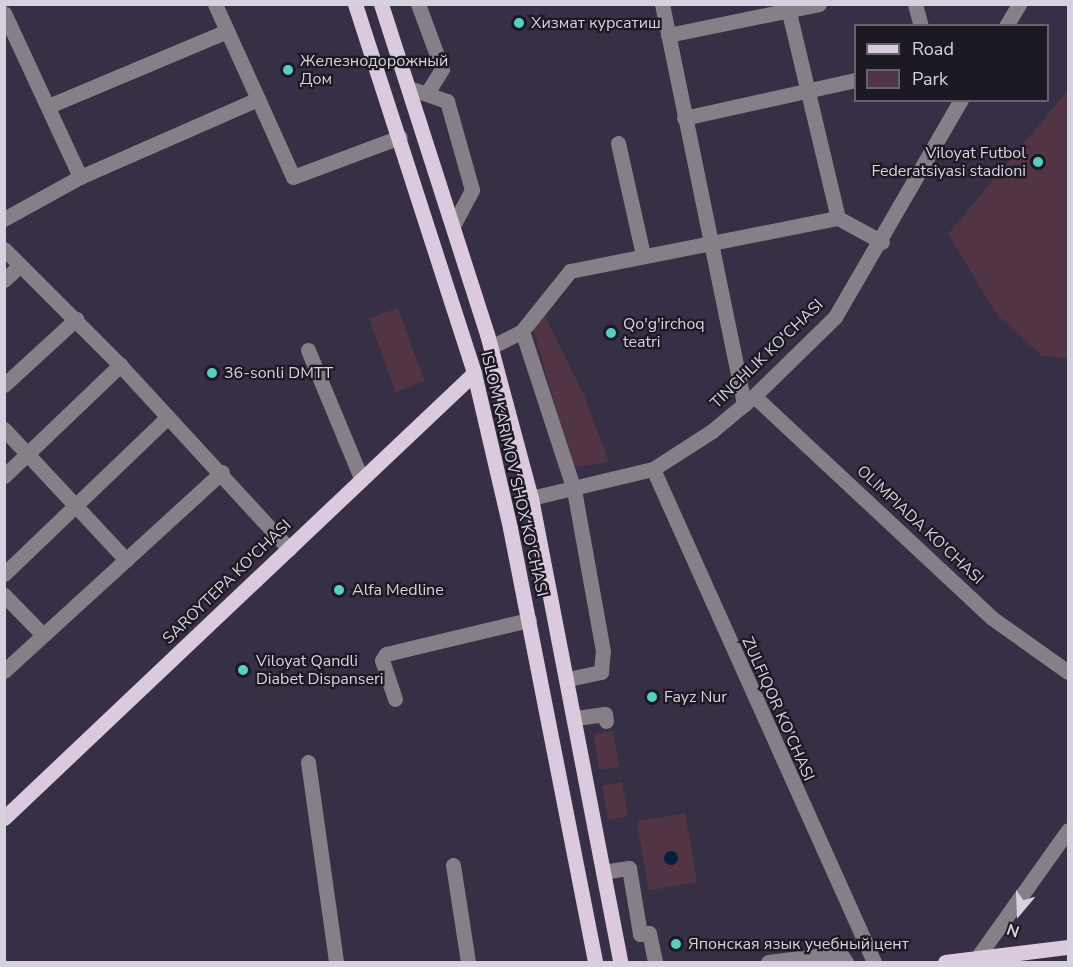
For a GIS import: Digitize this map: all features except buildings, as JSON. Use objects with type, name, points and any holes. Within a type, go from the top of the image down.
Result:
[{"type":"main road","name":"ISLOM KARIMOV SHOX KO'CHASI","points":[[355,4],[400,137],[474,373],[529,620],[595,963]]},
{"type":"main road","name":"ISLOM KARIMOV SHOX KO'CHASI","points":[[381,4],[412,89],[454,224],[491,347],[531,498],[576,718],[620,963]]},
{"type":"main road","name":"SAROYTEPA KO'CHASI","points":[[6,814],[289,549],[361,477],[474,373]]},
{"type":"main road","points":[[945,963],[975,961],[1068,946]]},
{"type":"street","points":[[214,4],[293,177],[400,137]]},
{"type":"street","points":[[418,4],[442,69],[427,93]]},
{"type":"street","points":[[662,4],[709,240],[749,400]]},
{"type":"street","points":[[668,35],[788,8],[819,4]]},
{"type":"street","points":[[915,4],[920,24]]},
{"type":"street","points":[[1007,24],[1019,4]]},
{"type":"street","points":[[788,8],[810,91],[838,218]]},
{"type":"street","points":[[4,13],[51,105],[80,177]]},
{"type":"street","points":[[51,105],[227,31]]},
{"type":"street","points":[[684,118],[854,81]]},
{"type":"street","points":[[412,89],[447,101],[472,190],[454,224]]},
{"type":"street","points":[[4,219],[80,177],[258,99]]},
{"type":"street","name":"TINCHLIK KO'CHASI","points":[[531,498],[574,490],[653,468],[749,400],[835,316],[882,242],[960,102]]},
{"type":"street","points":[[618,143],[643,255]]},
{"type":"street","points":[[491,347],[522,331],[570,271],[709,240],[838,218],[882,242]]},
{"type":"street","points":[[4,249],[76,319],[222,472],[289,549]]},
{"type":"street","points":[[4,280],[20,265]]},
{"type":"street","points":[[4,385],[76,319]]},
{"type":"street","points":[[522,331],[574,490],[605,664],[602,672],[568,679]]},
{"type":"street","points":[[308,350],[361,477]]},
{"type":"street","points":[[4,476],[120,365]]},
{"type":"street","name":"OLIMPIADA KO'CHASI","points":[[749,400],[992,618],[1068,672]]},
{"type":"street","points":[[4,574],[168,417]]},
{"type":"street","points":[[4,429],[126,560]]},
{"type":"street","name":"ZULFIQOR KO'CHASI","points":[[653,468],[874,963]]},
{"type":"street","points":[[4,671],[222,472]]},
{"type":"street","points":[[4,595],[43,635]]},
{"type":"street","points":[[394,699],[382,660],[386,654],[529,620]]},
{"type":"street","points":[[576,718],[604,714],[606,721]]},
{"type":"street","points":[[308,762],[336,963]]},
{"type":"street","points":[[975,961],[1068,830]]},
{"type":"street","points":[[453,865],[468,963]]},
{"type":"street","points":[[603,872],[629,868],[640,934],[649,933],[655,963]]},
{"type":"street","points":[[768,963],[840,953],[846,963]]},
{"type":"green space","name":"Viloyat Futbol Federatsiyasi stadioni","points":[[1068,90],[1068,358],[1042,356],[997,315],[948,234]]},
{"type":"green space","points":[[398,308],[425,381],[396,392],[369,319]]},
{"type":"green space","points":[[545,316],[584,395],[609,462],[573,467],[533,329]]},
{"type":"green space","points":[[613,731],[619,766],[600,770],[593,734]]},
{"type":"green space","points":[[622,782],[628,816],[608,820],[602,785]]},
{"type":"green space","points":[[685,813],[697,882],[649,890],[637,822]]},
{"type":"water","points":[[671,851],[676,853],[678,858],[676,863],[671,865],[666,863],[664,858],[666,853]]},
{"type":"place","name":"Хизмат курсатиш","points":[[519,23]]},
{"type":"place","name":"Железнодорожный Дом","points":[[288,70]]},
{"type":"place","name":"Viloyat Futbol Federatsiyasi stadioni","points":[[1038,162]]},
{"type":"place","name":"Qo'g'irchoq teatri","points":[[611,333]]},
{"type":"place","name":"36-sonli DMTT","points":[[212,373]]},
{"type":"place","name":"Alfa Medline","points":[[339,590]]},
{"type":"place","name":"Viloyat Qandli Diabet Dispanseri","points":[[243,670]]},
{"type":"place","name":"Fayz Nur","points":[[652,697]]},
{"type":"place","name":"Японская язык учебный цент","points":[[676,944]]}]
